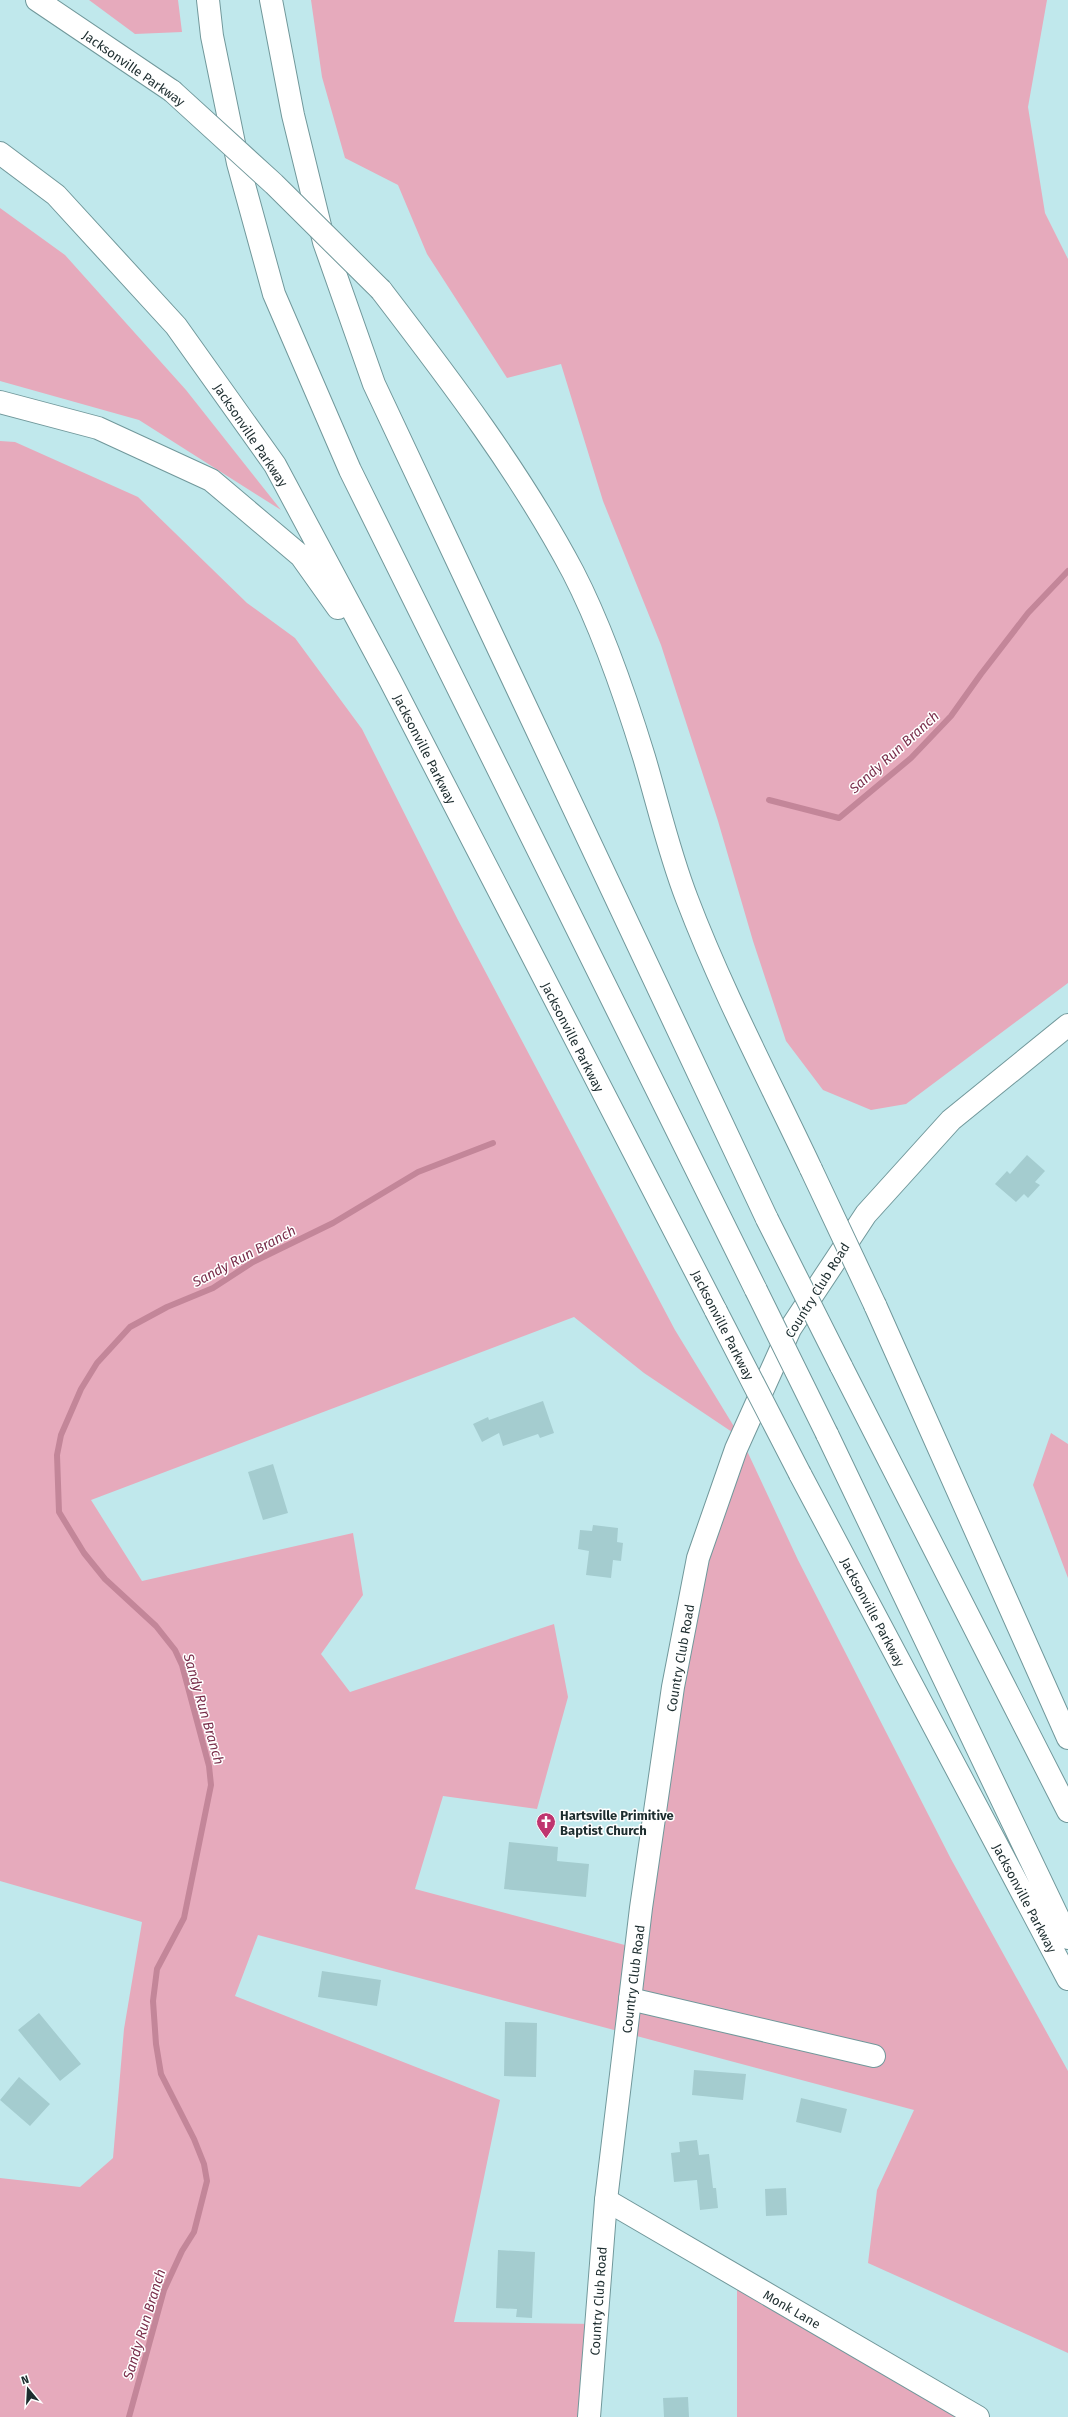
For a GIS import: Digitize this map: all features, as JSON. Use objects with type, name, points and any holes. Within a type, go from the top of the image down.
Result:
[{"type":"main road","name":"Jacksonville Parkway","points":[[37,0],[172,91],[274,184],[381,290],[473,413],[521,485],[573,573],[609,652],[643,754],[686,898],[716,966],[875,1305],[1068,1738]]},
{"type":"main road","points":[[208,0],[212,36],[238,163],[277,301],[353,477],[828,1434],[1068,1938]]},
{"type":"main road","points":[[271,0],[293,115],[324,242],[374,384],[767,1219],[1068,1811]]},
{"type":"main road","name":"Jacksonville Parkway","points":[[0,153],[56,195],[176,326],[275,465],[390,680],[800,1474],[1068,1979]]},
{"type":"main road","points":[[0,402],[98,428],[211,480],[301,556],[390,680]]},
{"type":"main road","name":"Country Club Road","points":[[589,2417],[606,2200],[630,1999],[673,1687],[698,1558],[736,1449],[790,1329],[866,1214],[951,1120],[1068,1025]]},
{"type":"main road","points":[[630,1999],[874,2056]]},
{"type":"main road","name":"Monk Lane","points":[[606,2200],[978,2417]]},
{"type":"shaded area","points":[[89,0],[178,0],[182,32],[135,34]]},
{"type":"shaded area","points":[[311,0],[1047,0],[1028,107],[1045,213],[1068,259],[1068,983],[906,1104],[871,1110],[823,1090],[786,1041],[753,941],[718,821],[661,645],[603,501],[561,364],[507,378],[427,254],[398,185],[345,158],[322,77]]},
{"type":"shaded area","points":[[0,208],[65,255],[186,390],[281,510],[139,420],[0,381]]},
{"type":"shaded area","points":[[0,441],[15,442],[138,497],[247,603],[295,638],[362,729],[458,920],[675,1330],[741,1438],[798,1560],[951,1859],[1068,2071],[1068,2353],[868,2263],[877,2190],[914,2110],[258,1935],[235,1996],[500,2100],[454,2322],[596,2324],[589,2417],[0,2417],[0,2178],[80,2187],[113,2158],[124,2029],[142,1922],[0,1881]],"holes":[[[574,1317],[644,1373],[741,1438],[673,1687],[636,1948],[415,1889],[443,1796],[537,1809],[568,1697],[554,1624],[350,1692],[321,1654],[363,1595],[353,1533],[142,1581],[91,1500]]]},
{"type":"shaded area","points":[[1051,1433],[1068,1444],[1068,1578],[1033,1485]]},
{"type":"shaded area","points":[[737,2276],[978,2417],[737,2417]]},
{"type":"building","points":[[1027,1155],[1045,1171],[1035,1182],[1040,1185],[1028,1198],[1024,1194],[1016,1202],[995,1184],[1007,1171],[1010,1174]]},
{"type":"building","points":[[543,1401],[554,1433],[540,1438],[538,1434],[503,1446],[499,1433],[482,1442],[473,1424],[488,1417],[489,1420]]},
{"type":"building","points":[[273,1464],[288,1513],[263,1520],[248,1472]]},
{"type":"building","points":[[593,1525],[618,1528],[617,1542],[623,1543],[621,1561],[613,1560],[611,1578],[586,1575],[589,1551],[578,1549],[580,1530],[592,1531]]},
{"type":"building","points":[[509,1842],[558,1847],[557,1861],[589,1864],[586,1897],[504,1889]]},
{"type":"building","points":[[322,1971],[381,1980],[377,2006],[318,1997]]},
{"type":"building","points":[[39,2013],[81,2064],[60,2081],[18,2030]]},
{"type":"building","points":[[505,2022],[537,2023],[536,2077],[504,2076]]},
{"type":"building","points":[[694,2070],[746,2074],[743,2100],[692,2095]]},
{"type":"building","points":[[19,2077],[50,2104],[30,2126],[0,2100]]},
{"type":"building","points":[[801,2098],[847,2109],[841,2133],[796,2122]]},
{"type":"building","points":[[697,2140],[699,2155],[709,2154],[713,2188],[716,2188],[718,2208],[700,2210],[697,2180],[674,2182],[671,2153],[680,2152],[679,2142]]},
{"type":"building","points":[[786,2188],[787,2215],[766,2216],[765,2189]]},
{"type":"building","points":[[498,2250],[535,2252],[532,2318],[516,2317],[517,2309],[496,2308]]},
{"type":"building","points":[[688,2397],[689,2417],[664,2417],[663,2398]]},
{"type":"waterway","name":"Sandy Run Branch","points":[[769,800],[839,818],[911,758],[951,716],[1028,613],[1068,571]]},
{"type":"waterway","name":"Sandy Run Branch","points":[[129,2417],[164,2290],[182,2251],[194,2232],[207,2181],[204,2164],[194,2139],[161,2074],[156,2044],[153,2001],[157,1969],[184,1918],[211,1785],[209,1766],[182,1665],[175,1650],[156,1626],[105,1579],[84,1553],[59,1512],[57,1455],[61,1435],[81,1389],[97,1363],[130,1327],[167,1307],[213,1288],[253,1262],[333,1223],[418,1172],[493,1143]]},
{"type":"place","name":"Hartsville Primitive Baptist Church","points":[[546,1839]]}]
